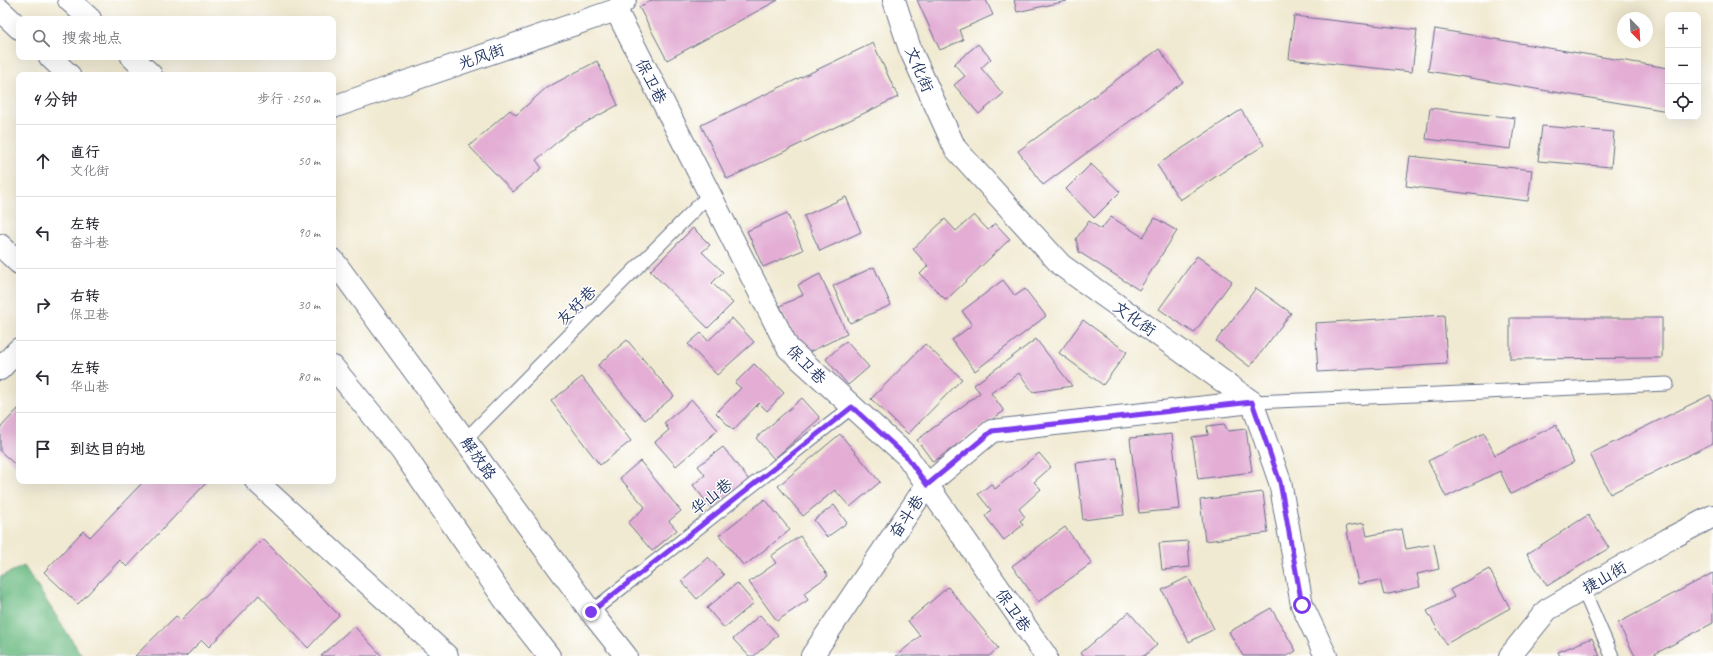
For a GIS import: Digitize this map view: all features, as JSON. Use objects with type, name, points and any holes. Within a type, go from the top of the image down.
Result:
[{"type":"street","points":[[69,0],[87,16]]},
{"type":"street","name":"文化街","points":[[894,0],[910,49],[955,148],[1061,265],[1252,402]]},
{"type":"street","name":"光风街","points":[[336,105],[621,5]]},
{"type":"street","name":"保卫巷","points":[[621,5],[710,194],[788,348],[906,456],[1046,656]]},
{"type":"street","points":[[0,10],[16,25]]},
{"type":"street","points":[[53,60],[66,72]]},
{"type":"street","points":[[135,60],[148,72]]},
{"type":"street","points":[[0,245],[16,260]]},
{"type":"street","name":"解放路","points":[[336,264],[591,612],[626,656]]},
{"type":"street","points":[[0,369],[16,352]]},
{"type":"street","points":[[336,371],[401,450],[507,603],[549,656]]},
{"type":"street","points":[[1252,402],[1280,482],[1302,605],[1326,656]]},
{"type":"street","name":"奋斗巷","points":[[812,656],[927,485],[992,431],[1252,402]]},
{"type":"street","points":[[259,484],[447,656]]},
{"type":"street","name":"捷山街","points":[[1510,656],[1547,610],[1667,540],[1713,516]]},
{"type":"lane","name":"友好巷","points":[[465,440],[710,194]]},
{"type":"lane","points":[[1252,402],[1667,384]]},
{"type":"lane","name":"华山巷","points":[[591,612],[852,407]]},
{"type":"lane","points":[[1583,589],[1612,656]]},
{"type":"green space","points":[[24,566],[82,656],[0,656],[0,577]]},
{"type":"building","points":[[652,0],[778,0],[667,60],[639,7]]},
{"type":"building","points":[[917,0],[986,0],[993,15],[959,30],[963,40],[940,50]]},
{"type":"building","points":[[1014,0],[1067,0],[1067,1],[1017,12]]},
{"type":"building","points":[[1294,16],[1417,30],[1412,72],[1289,59]]},
{"type":"building","points":[[1435,29],[1665,67],[1665,110],[1428,71]]},
{"type":"building","points":[[873,43],[898,97],[727,179],[701,125]]},
{"type":"building","points":[[978,44],[991,59],[981,68],[1003,94],[979,114],[954,85],[965,76],[954,64]]},
{"type":"building","points":[[1159,49],[1183,82],[1043,185],[1018,151]]},
{"type":"building","points":[[597,61],[618,105],[570,131],[536,160],[542,168],[513,192],[469,146],[510,110],[516,115],[546,88]]},
{"type":"building","points":[[1430,108],[1515,118],[1511,149],[1426,139]]},
{"type":"building","points":[[1241,110],[1264,145],[1180,200],[1157,165]]},
{"type":"building","points":[[1542,126],[1614,132],[1611,167],[1538,161]]},
{"type":"building","points":[[1410,156],[1532,170],[1528,201],[1406,186]]},
{"type":"building","points":[[1091,164],[1120,192],[1094,218],[1066,189]]},
{"type":"building","points":[[846,197],[861,232],[820,251],[804,216]]},
{"type":"building","points":[[787,213],[803,250],[763,267],[747,231]]},
{"type":"building","points":[[974,215],[988,230],[995,223],[1010,239],[946,300],[920,274],[928,266],[913,249],[945,219],[956,231]]},
{"type":"building","points":[[1111,217],[1143,237],[1155,218],[1177,231],[1139,290],[1079,252],[1076,239],[1089,221],[1101,229]]},
{"type":"building","points":[[693,228],[710,245],[702,252],[723,272],[712,283],[733,303],[708,328],[650,271]]},
{"type":"building","points":[[1197,256],[1232,281],[1194,333],[1159,309]]},
{"type":"building","points":[[874,267],[891,305],[850,323],[833,286]]},
{"type":"building","points":[[820,274],[847,334],[803,355],[780,306],[803,295],[798,285]]},
{"type":"building","points":[[1003,280],[1015,296],[1025,289],[1046,316],[975,371],[952,340],[972,325],[962,311]]},
{"type":"building","points":[[1256,288],[1291,313],[1250,367],[1216,341]]},
{"type":"building","points":[[1444,315],[1447,364],[1318,372],[1315,323]]},
{"type":"building","points":[[732,318],[754,342],[717,375],[688,344],[701,333],[708,341]]},
{"type":"building","points":[[1510,318],[1662,318],[1662,358],[1510,359]]},
{"type":"building","points":[[1083,320],[1127,352],[1103,385],[1059,353]]},
{"type":"building","points":[[1036,339],[1072,386],[1033,392],[1019,373],[991,393],[1004,411],[933,462],[917,440],[980,393],[974,385]]},
{"type":"building","points":[[627,340],[674,396],[645,420],[598,365]]},
{"type":"building","points":[[846,341],[869,367],[848,385],[826,359]]},
{"type":"building","points":[[925,344],[962,379],[908,434],[871,399]]},
{"type":"building","points":[[754,364],[784,393],[767,411],[759,403],[733,430],[716,413],[741,388],[735,383]]},
{"type":"building","points":[[582,377],[631,441],[600,465],[551,401]]},
{"type":"building","points":[[1710,395],[1713,401],[1713,443],[1610,494],[1590,454]]},
{"type":"building","points":[[802,398],[820,418],[774,459],[756,438]]},
{"type":"building","points":[[692,400],[718,430],[676,466],[655,442],[669,430],[664,423]]},
{"type":"building","points":[[16,411],[16,465],[0,451],[0,428]]},
{"type":"building","points":[[1224,424],[1228,431],[1246,429],[1252,472],[1198,479],[1192,437],[1208,435],[1207,426]]},
{"type":"building","points":[[1556,425],[1574,462],[1511,494],[1500,471],[1446,497],[1428,461],[1484,433],[1495,455]]},
{"type":"building","points":[[840,434],[880,482],[850,507],[835,490],[803,516],[778,486]]},
{"type":"building","points":[[1172,434],[1180,509],[1139,513],[1130,438]]},
{"type":"building","points":[[723,447],[749,480],[712,509],[693,485],[705,475],[698,466]]},
{"type":"building","points":[[1039,453],[1051,467],[1034,482],[1041,489],[1019,509],[1025,517],[1020,521],[1023,525],[1004,540],[985,516],[991,510],[978,494],[991,484],[995,489]]},
{"type":"building","points":[[1117,458],[1124,515],[1083,520],[1076,463]]},
{"type":"building","points":[[640,461],[681,511],[669,521],[677,530],[652,551],[628,523],[645,507],[620,478]]},
{"type":"building","points":[[141,484],[205,484],[127,567],[120,560],[78,604],[44,572],[83,531],[90,537]]},
{"type":"building","points":[[1263,492],[1268,533],[1205,541],[1200,500]]},
{"type":"building","points":[[765,499],[790,530],[744,566],[719,535]]},
{"type":"building","points":[[834,505],[847,523],[827,537],[814,520]]},
{"type":"building","points":[[1588,515],[1609,548],[1547,586],[1527,554]]},
{"type":"building","points":[[1364,523],[1367,536],[1402,529],[1406,549],[1434,544],[1439,569],[1417,574],[1420,587],[1384,595],[1380,580],[1358,584],[1346,526]]},
{"type":"building","points":[[1065,527],[1092,563],[1038,602],[1012,566]]},
{"type":"building","points":[[800,536],[828,576],[804,593],[808,600],[777,621],[749,582],[776,563],[771,556]]},
{"type":"building","points":[[263,539],[339,615],[308,648],[259,595],[209,647],[202,640],[186,656],[135,656],[176,616],[181,620]]},
{"type":"building","points":[[1188,541],[1190,567],[1162,570],[1159,543]]},
{"type":"building","points":[[708,557],[724,575],[697,599],[681,581]]},
{"type":"building","points":[[1489,569],[1510,608],[1446,644],[1427,611],[1454,597],[1450,590]]},
{"type":"building","points":[[1713,573],[1713,623],[1651,656],[1635,656],[1618,623]]},
{"type":"building","points":[[1188,577],[1214,629],[1189,642],[1162,590]]},
{"type":"building","points":[[737,583],[754,603],[724,628],[707,608]]},
{"type":"building","points":[[948,587],[998,648],[989,656],[896,656],[920,636],[908,621]]},
{"type":"building","points":[[1271,608],[1296,651],[1287,656],[1243,656],[1229,632]]},
{"type":"building","points":[[1129,612],[1157,645],[1144,656],[1083,656],[1081,653]]},
{"type":"building","points":[[760,615],[778,635],[754,656],[749,656],[733,639]]},
{"type":"building","points":[[354,626],[382,656],[321,656]]},
{"type":"building","points":[[1592,638],[1600,656],[1560,656],[1558,652]]},
{"type":"route","points":[[591,612],[852,407],[906,456],[927,485],[992,431],[1252,402],[1280,482],[1302,605]]}]
